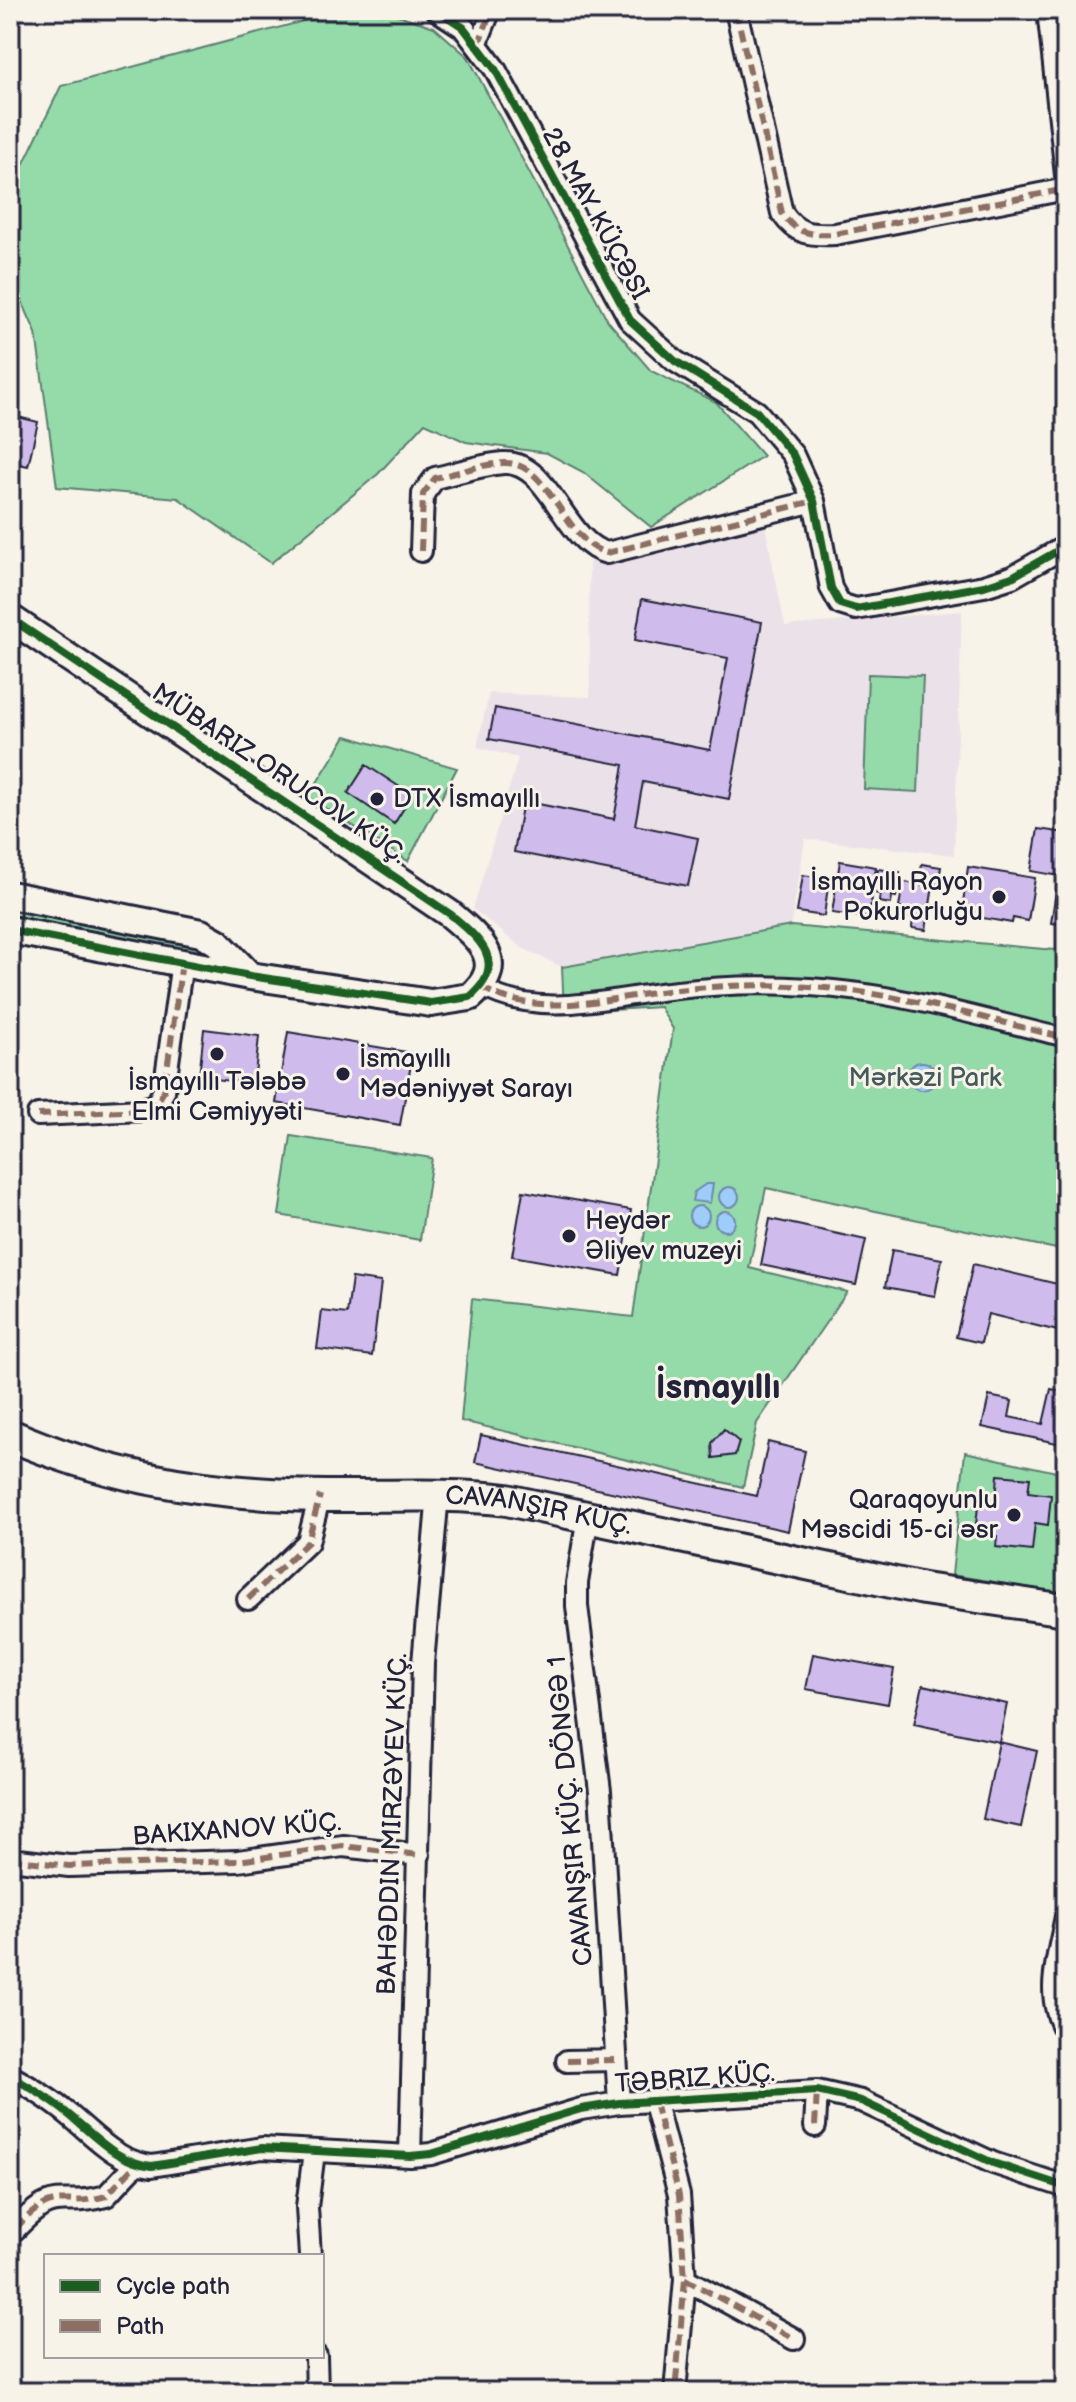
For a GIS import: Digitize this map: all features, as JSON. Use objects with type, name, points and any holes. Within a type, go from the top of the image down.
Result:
[{"type":"main road","points":[[10,1435],[71,1460],[176,1486],[320,1495],[438,1494],[507,1500],[924,1589],[1066,1610]]},
{"type":"street","name":"28 MAY KÜÇƏSI","points":[[437,10],[463,27],[478,45],[630,320],[675,361],[757,412],[793,455],[814,501],[834,596],[840,604],[856,609],[984,586],[1012,577],[1066,546]]},
{"type":"street","points":[[478,45],[492,10]]},
{"type":"street","points":[[736,10],[782,213],[791,227],[806,235],[835,234],[1066,189]]},
{"type":"street","points":[[1048,10],[1066,175]]},
{"type":"street","points":[[421,551],[423,494],[435,478],[506,463],[536,477],[593,550],[607,553],[814,501]]},
{"type":"street","name":"MÜBARIZ ORUCOV KÜÇ.","points":[[10,618],[450,914],[482,944],[489,958],[489,975],[481,987]]},
{"type":"street","points":[[10,895],[201,933],[217,942],[250,976]]},
{"type":"street","points":[[10,930],[250,976],[431,1003],[455,1002],[470,997],[481,987],[500,998],[536,1005],[691,989],[822,988],[888,997],[1066,1038]]},
{"type":"street","points":[[38,1115],[143,1110],[157,1103],[164,1091],[182,962]]},
{"type":"street","name":"BAHƏDDIN MIRZƏYEV KÜÇ.","points":[[410,2156],[423,1663],[438,1494]]},
{"type":"street","points":[[248,1599],[308,1542],[320,1495]]},
{"type":"street","points":[[588,1516],[577,1583],[577,1606],[600,1791],[619,2103]]},
{"type":"street","points":[[10,1859],[69,1866],[238,1861],[343,1846],[419,1855]]},
{"type":"street","points":[[1066,1916],[1052,1990],[1054,2008],[1066,2032]]},
{"type":"street","points":[[567,2061],[616,2060]]},
{"type":"street","points":[[10,2076],[66,2112],[123,2159],[136,2164],[106,2196],[51,2199],[34,2209],[15,2229]]},
{"type":"street","points":[[815,2126],[817,2091]]},
{"type":"street","name":"TƏBRIZ KÜÇ.","points":[[136,2164],[152,2166],[262,2148],[410,2156],[431,2154],[581,2109],[619,2103],[817,2091],[861,2101],[993,2163],[1066,2187]]},
{"type":"street","points":[[655,2103],[679,2195],[685,2279],[675,2392]]},
{"type":"street","points":[[310,2254],[307,2207],[314,2152]]},
{"type":"street","points":[[685,2279],[794,2339]]},
{"type":"street","points":[[316,2358],[317,2392]]},
{"type":"shaded area","points":[[764,520],[785,626],[962,611],[954,855],[805,839],[791,926],[562,967],[522,948],[473,909],[518,758],[477,747],[489,693],[590,697],[589,562]]},
{"type":"green space","points":[[341,11],[395,14],[434,27],[468,57],[608,321],[651,371],[716,402],[763,456],[651,527],[583,472],[547,453],[466,442],[425,423],[378,474],[271,563],[178,498],[57,487],[36,333],[10,274],[10,192],[61,86]]},
{"type":"green space","points":[[868,674],[923,676],[918,792],[864,789]]},
{"type":"green space","points":[[346,736],[457,768],[408,861],[308,797]]},
{"type":"green space","points":[[10,908],[192,941],[218,960],[10,922]]},
{"type":"green space","name":"Mərkəzi Park","points":[[791,926],[1066,951],[1066,1251],[766,1188],[749,1268],[847,1292],[757,1423],[743,1487],[461,1421],[472,1299],[633,1317],[673,1029],[660,1007],[564,1013],[562,967]]},
{"type":"green space","points":[[291,1136],[432,1158],[420,1240],[279,1215]]},
{"type":"green space","points":[[965,1452],[1066,1474],[1066,1594],[952,1575]]},
{"type":"water","points":[[922,1062],[932,1066],[936,1076],[932,1086],[922,1090],[912,1086],[908,1076],[912,1066]]},
{"type":"water","points":[[706,1184],[713,1184],[710,1203],[692,1201],[694,1192]]},
{"type":"water","points":[[729,1187],[736,1190],[739,1197],[736,1204],[729,1207],[722,1204],[719,1197],[722,1190]]},
{"type":"water","points":[[695,1206],[703,1206],[709,1216],[703,1226],[695,1226],[689,1220],[689,1212]]},
{"type":"water","points":[[721,1211],[729,1211],[735,1221],[729,1231],[721,1231],[715,1225],[715,1217]]},
{"type":"building","points":[[10,415],[38,422],[28,466],[10,462]]},
{"type":"building","points":[[642,599],[762,622],[729,799],[643,782],[635,825],[698,838],[688,886],[514,852],[523,801],[614,819],[624,765],[489,739],[495,708],[710,750],[728,658],[635,640]]},
{"type":"building","points":[[366,765],[412,795],[394,824],[348,793]]},
{"type":"building","points":[[1038,829],[1066,833],[1066,877],[1031,871]]},
{"type":"building","points":[[840,861],[876,867],[869,918],[832,913]]},
{"type":"building","points":[[922,864],[941,867],[938,884],[919,881]]},
{"type":"building","points":[[968,867],[1035,878],[1028,921],[1013,918],[1012,923],[977,917],[977,912],[962,910]]},
{"type":"building","points":[[878,869],[900,872],[896,897],[892,896],[891,904],[879,902],[880,894],[874,893]]},
{"type":"building","points":[[803,875],[829,879],[824,916],[797,912]]},
{"type":"building","points":[[903,882],[933,886],[926,930],[912,928],[913,918],[903,917],[904,909],[899,908]]},
{"type":"building","points":[[1057,885],[1066,887],[1066,925],[1051,923]]},
{"type":"building","points":[[204,1029],[259,1036],[254,1084],[199,1077]]},
{"type":"building","points":[[288,1032],[413,1053],[400,1125],[276,1103]]},
{"type":"building","points":[[523,1191],[631,1210],[620,1275],[512,1256]]},
{"type":"building","points":[[770,1219],[866,1240],[856,1285],[761,1265]]},
{"type":"building","points":[[892,1250],[942,1259],[935,1296],[885,1287]]},
{"type":"building","points":[[973,1264],[1066,1286],[1066,1333],[988,1314],[981,1343],[956,1337]]},
{"type":"building","points":[[352,1278],[381,1282],[372,1356],[317,1349],[322,1311],[347,1314]]},
{"type":"building","points":[[1051,1389],[1066,1392],[1066,1445],[982,1427],[989,1396],[1012,1401],[1009,1417],[1043,1424]]},
{"type":"building","points":[[724,1429],[739,1442],[735,1455],[713,1458],[712,1443]]},
{"type":"building","points":[[481,1435],[757,1496],[768,1442],[805,1451],[788,1531],[475,1462]]},
{"type":"building","points":[[998,1475],[1030,1478],[1028,1492],[1051,1495],[1048,1525],[1035,1523],[1032,1551],[996,1547],[997,1536],[975,1533],[979,1498],[996,1499]]},
{"type":"building","points":[[813,1654],[894,1669],[888,1704],[806,1689]]},
{"type":"building","points":[[923,1685],[1007,1704],[999,1742],[914,1724]]},
{"type":"building","points":[[999,1742],[1037,1751],[1021,1827],[983,1819]]},
{"type":"marked path","points":[[478,45],[492,10]]},
{"type":"marked path","points":[[736,10],[782,213],[799,230],[811,234],[835,234],[1066,189]]},
{"type":"marked path","points":[[421,551],[423,494],[435,478],[494,464],[519,466],[533,474],[579,534],[592,546],[607,553],[814,501]]},
{"type":"marked path","points":[[38,1115],[143,1110],[157,1103],[164,1091],[182,962]]},
{"type":"marked path","points":[[481,987],[528,1003],[553,1004],[578,1004],[727,986],[810,987],[875,994],[1066,1038]]},
{"type":"marked path","points":[[248,1599],[308,1542],[320,1495]]},
{"type":"marked path","points":[[10,1859],[69,1866],[238,1861],[343,1846],[419,1855]]},
{"type":"marked path","points":[[567,2061],[616,2060]]},
{"type":"marked path","points":[[815,2126],[817,2091]]},
{"type":"marked path","points":[[655,2103],[679,2195],[685,2279],[675,2392]]},
{"type":"marked path","points":[[15,2229],[50,2202],[106,2196],[136,2164]]},
{"type":"marked path","points":[[685,2279],[794,2339]]},
{"type":"cycle path","points":[[437,10],[463,27],[495,69],[630,320],[675,361],[757,412],[793,455],[814,501],[831,588],[840,604],[856,609],[984,586],[1012,577],[1066,546]]},
{"type":"cycle path","points":[[10,618],[450,914],[480,942],[489,962],[482,985],[470,997],[431,1003],[250,976],[10,930]]},
{"type":"cycle path","points":[[10,2076],[54,2103],[117,2154],[152,2166],[262,2148],[410,2156],[431,2154],[581,2109],[619,2103],[817,2091],[861,2101],[993,2163],[1066,2187]]},
{"type":"place","name":"DTX İsmayıllı","points":[[377,799]]},
{"type":"place","name":"İsmayıllı Rayon Pokurorluğu","points":[[999,897]]},
{"type":"place","name":"İsmayıllı Tələbə Elmi Cəmiyyəti","points":[[217,1054]]},
{"type":"place","name":"İsmayıllı Mədəniyyət Sarayı","points":[[343,1074]]},
{"type":"place","name":"Heydər Əliyev muzeyi","points":[[569,1236]]},
{"type":"place","name":"Qaraqoyunlu Məscidi 15-ci əsr","points":[[1014,1515]]},
{"type":"district","name":"İsmayıllı","points":[[718,1387]]}]
